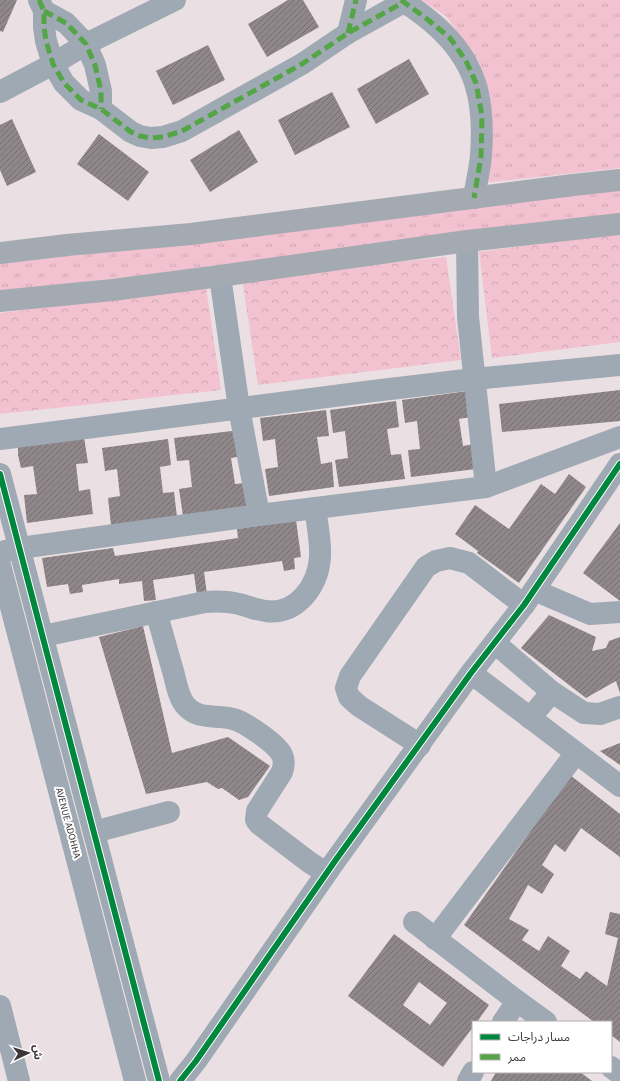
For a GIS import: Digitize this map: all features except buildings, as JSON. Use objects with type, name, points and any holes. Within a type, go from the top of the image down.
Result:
[{"type":"main road","points":[[0,253],[67,245],[191,234],[573,184],[620,180]]},
{"type":"main road","points":[[0,301],[112,290],[467,241],[620,224]]},
{"type":"street","points":[[0,92],[53,64],[86,44],[175,0]]},
{"type":"street","points":[[348,33],[356,0]]},
{"type":"street","points":[[41,5],[46,41],[53,64],[64,83],[81,100],[101,109],[131,132],[140,136],[151,138],[163,137],[182,131],[302,64],[348,33],[402,1],[450,38],[466,61],[476,83],[482,116],[481,156],[474,198]]},
{"type":"street","points":[[41,5],[66,23],[86,44],[95,65],[101,91],[101,109]]},
{"type":"street","points":[[467,241],[468,316],[486,487]]},
{"type":"street","points":[[220,276],[239,408],[259,515]]},
{"type":"street","points":[[0,439],[474,379],[620,365]]},
{"type":"street","points":[[10,550],[259,515],[486,487],[620,437]]},
{"type":"street","points":[[180,1081],[196,1061],[322,879],[472,673],[529,598],[620,464]]},
{"type":"street","points":[[0,474],[10,550],[44,641],[159,1081]]},
{"type":"street","points":[[44,641],[156,612],[200,603],[217,601],[238,604],[267,612],[286,610],[294,605],[310,587],[319,565],[320,556],[315,508]]},
{"type":"street","points":[[420,746],[359,706],[349,697],[346,688],[350,676],[426,567],[436,561],[450,558],[469,563],[529,598],[590,614],[620,612]]},
{"type":"street","name":"AVENUE ADOHHA","points":[[0,565],[135,1081]]},
{"type":"street","points":[[156,612],[178,689],[184,704],[189,710],[203,716],[225,717],[246,724],[274,745],[282,755],[284,766],[282,772],[257,811],[256,820],[259,824],[309,862],[322,879]]},
{"type":"street","points":[[44,641],[116,627],[129,629]]},
{"type":"street","points":[[495,643],[552,692],[584,713],[600,714],[620,707]]},
{"type":"street","points":[[472,673],[620,786]]},
{"type":"street","points":[[530,718],[552,692]]},
{"type":"street","points":[[435,939],[576,753]]},
{"type":"street","points":[[94,832],[169,812]]},
{"type":"street","points":[[276,846],[282,858],[287,862],[322,879]]},
{"type":"street","points":[[414,922],[516,1001],[545,1021]]},
{"type":"street","points":[[504,1021],[516,1001]]},
{"type":"street","points":[[0,1006],[19,1081]]},
{"type":"green space","points":[[422,0],[620,0],[620,168],[483,183],[490,101],[479,62],[447,17]]},
{"type":"green space","points":[[620,189],[620,217],[0,292],[0,263]]},
{"type":"green space","points":[[620,232],[620,342],[492,358],[479,252]]},
{"type":"green space","points":[[446,257],[461,360],[258,385],[242,278]]},
{"type":"green space","points":[[206,287],[221,390],[0,414],[0,313]]},
{"type":"marked path","points":[[39,0],[44,11],[46,41],[53,64],[64,83],[81,100],[101,109],[131,132],[140,136],[151,138],[163,137],[182,131],[302,64],[348,33],[404,2]]},
{"type":"marked path","points":[[348,33],[356,0]]},
{"type":"marked path","points":[[401,0],[450,38],[466,61],[476,83],[482,116],[481,157],[474,198]]},
{"type":"marked path","points":[[44,11],[66,23],[86,44],[95,65],[101,91],[101,109]]},
{"type":"cycle path","points":[[180,1081],[196,1061],[335,861],[471,673],[524,605],[620,464]]},
{"type":"cycle path","points":[[0,474],[159,1081]]}]
